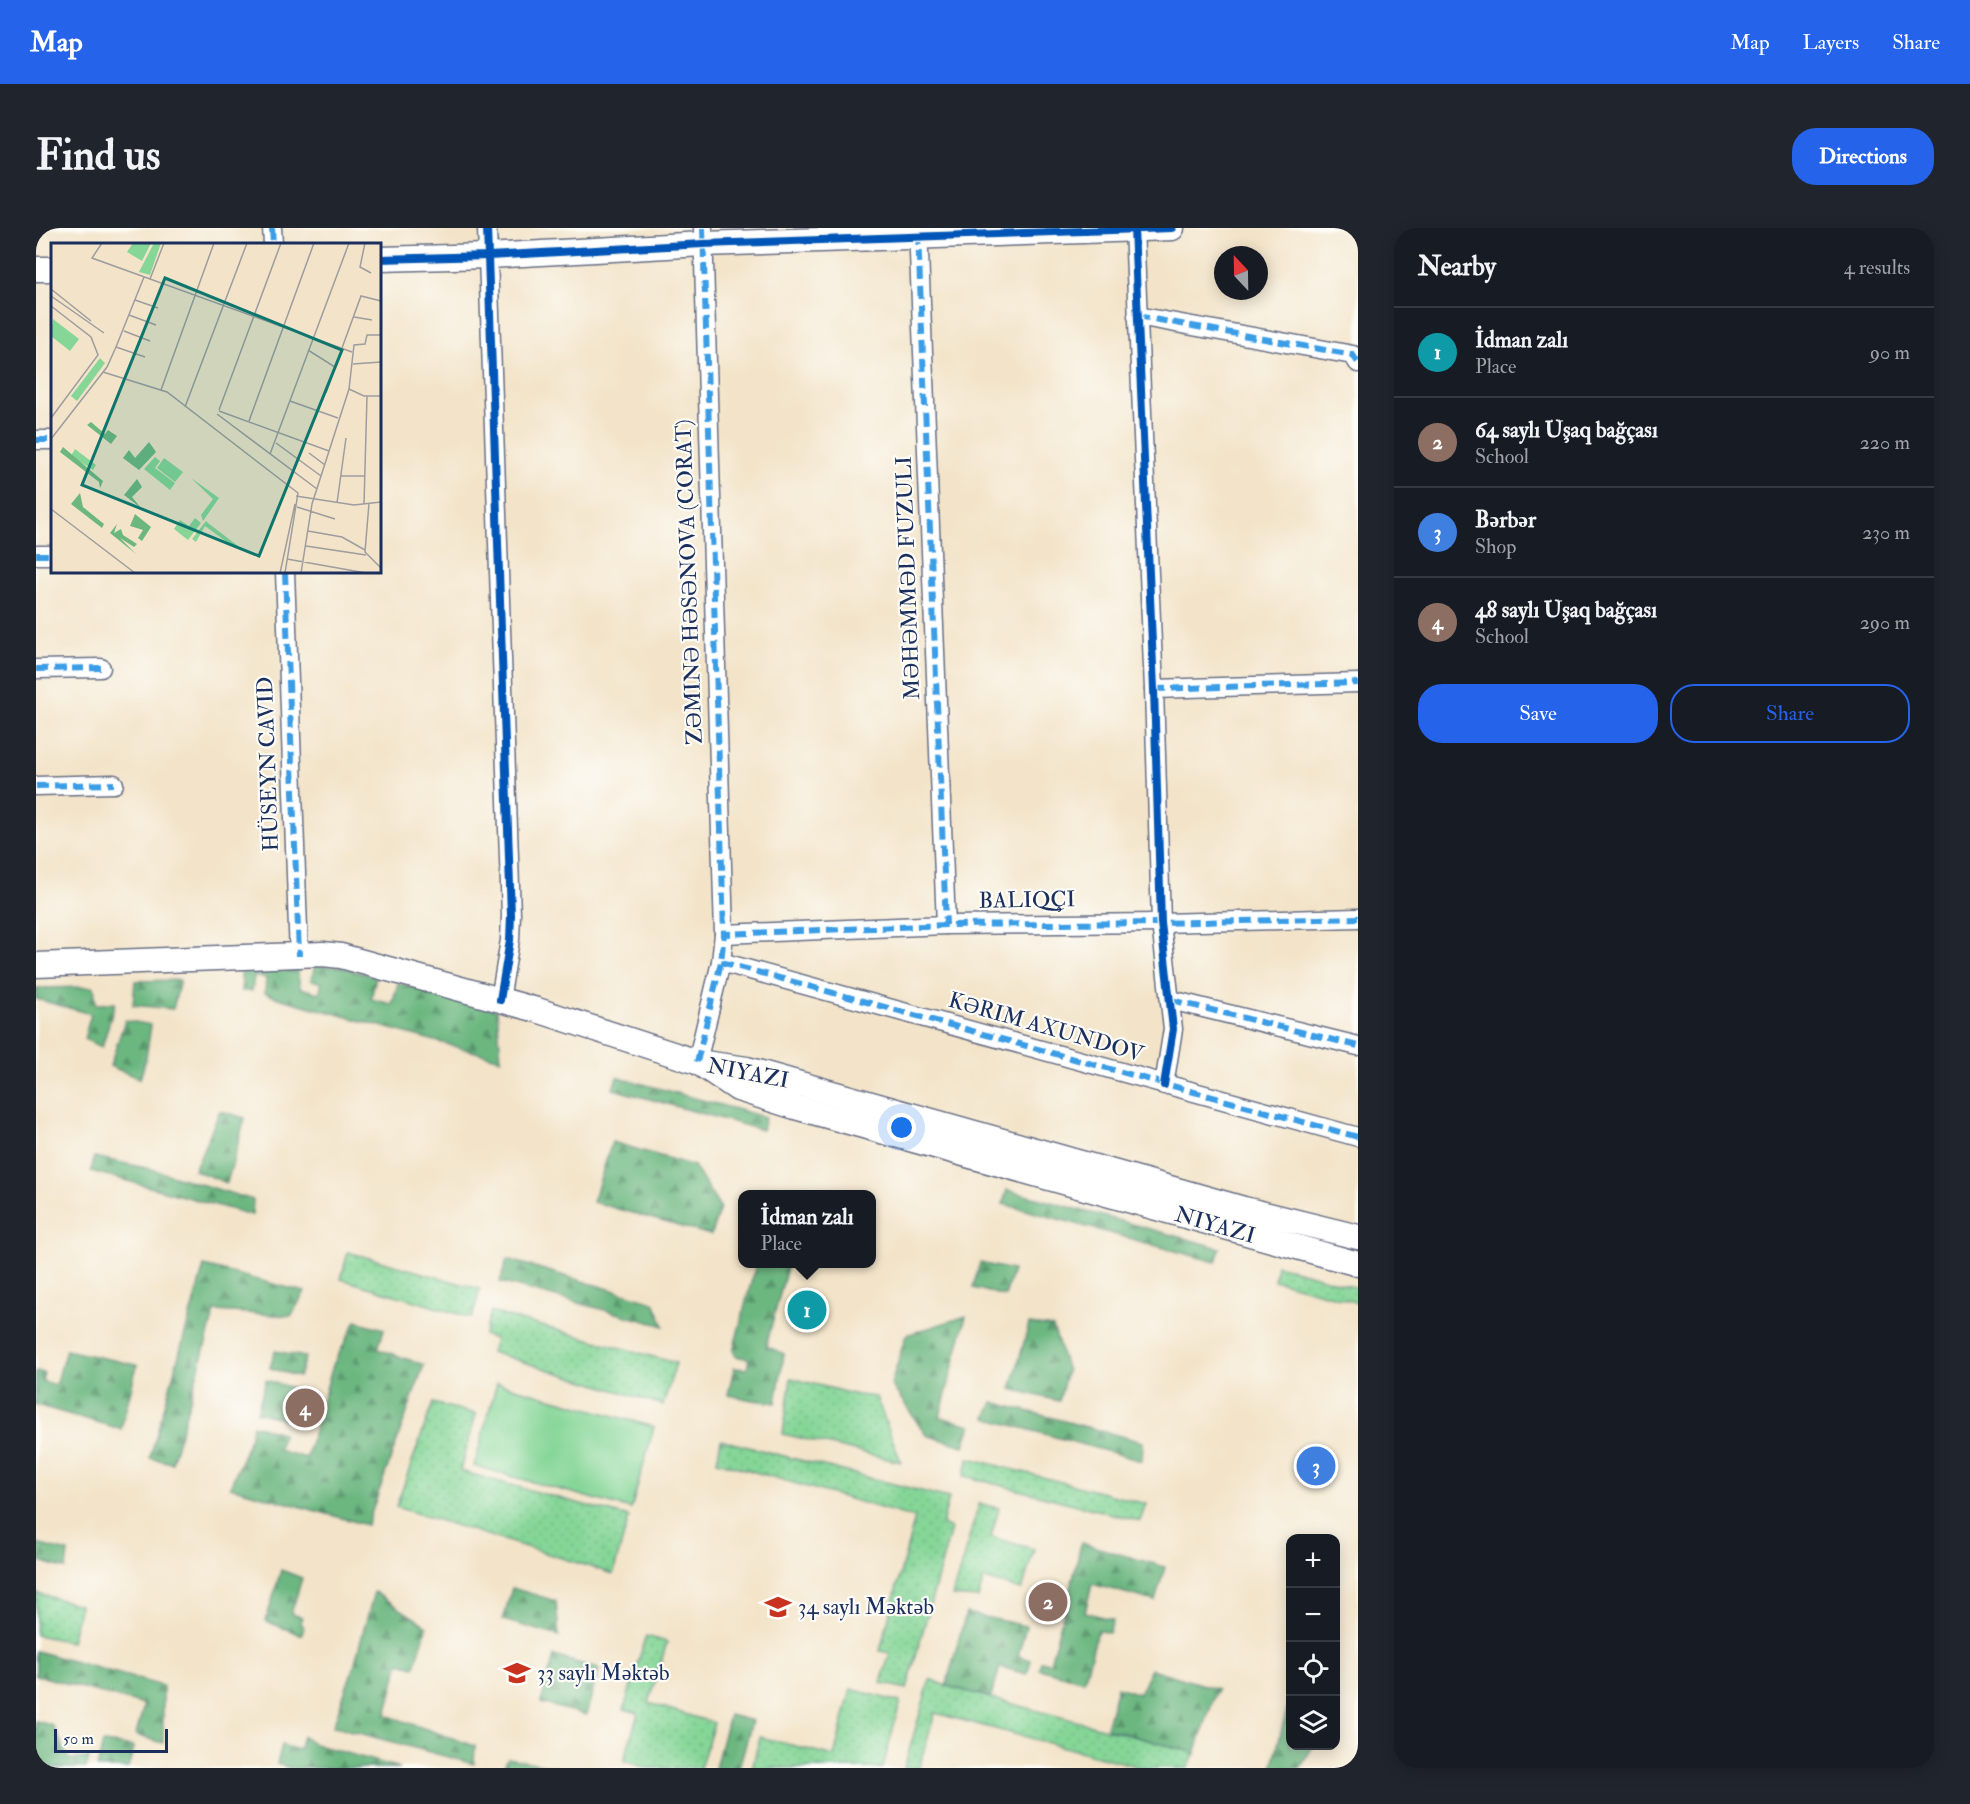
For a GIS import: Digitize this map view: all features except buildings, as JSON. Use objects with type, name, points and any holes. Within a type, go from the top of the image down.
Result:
[{"type":"main road","points":[[381,259],[488,256],[703,236],[1173,228]]},
{"type":"main road","points":[[36,965],[323,954],[353,958],[500,1000],[697,1062]]},
{"type":"main road","name":"NIYAZI","points":[[697,1062],[747,1069],[1244,1209],[1358,1237]]},
{"type":"main road","name":"NIYAZI","points":[[697,1062],[738,1089],[795,1107],[1358,1264]]},
{"type":"street","points":[[272,228],[273,243]]},
{"type":"street","points":[[487,228],[511,915],[510,940],[500,1000]]},
{"type":"street","points":[[1134,229],[1154,689],[1161,923],[1173,1029],[1164,1085]]},
{"type":"street","name":"MƏHƏMMƏD FUZULI","points":[[918,232],[946,925]]},
{"type":"street","name":"ZƏMINƏ HƏSƏNOVA (CORAT)","points":[[697,1062],[721,962],[724,934],[703,236]]},
{"type":"street","points":[[1137,316],[1353,355],[1358,363]]},
{"type":"street","name":"HÜSEYN CAVID","points":[[285,573],[299,956]]},
{"type":"street","points":[[36,669],[102,668]]},
{"type":"street","points":[[1154,689],[1358,683]]},
{"type":"street","points":[[36,786],[114,784]]},
{"type":"street","points":[[724,934],[946,925],[1358,918]]},
{"type":"street","name":"KƏRIM AXUNDOV","points":[[721,962],[1358,1137]]},
{"type":"street","points":[[1171,1000],[1358,1046]]},
{"type":"green space","points":[[315,966],[342,967],[376,977],[371,999],[392,1004],[398,983],[497,1010],[501,1059],[278,998],[265,993],[266,978],[254,976],[252,991],[242,991],[241,970],[297,967],[300,988],[319,993],[322,983],[311,980]]},
{"type":"green space","points":[[180,980],[173,1009],[133,1005],[135,981]]},
{"type":"green space","points":[[94,987],[96,1004],[115,1003],[102,1047],[84,1039],[91,1014],[36,999],[36,988]]},
{"type":"green space","points":[[125,1020],[151,1025],[140,1079],[110,1066]]},
{"type":"green space","points":[[617,1077],[765,1117],[762,1130],[613,1089]]},
{"type":"green space","points":[[220,1111],[245,1118],[227,1183],[194,1170]]},
{"type":"green space","points":[[612,1142],[694,1166],[720,1208],[711,1235],[593,1202]]},
{"type":"green space","points":[[94,1157],[151,1169],[253,1200],[252,1215],[91,1171]]},
{"type":"green space","points":[[1007,1190],[1220,1248],[1216,1262],[1003,1204]]},
{"type":"green space","points":[[348,1252],[480,1289],[472,1318],[341,1279]]},
{"type":"green space","points":[[507,1259],[654,1302],[664,1326],[500,1282]]},
{"type":"green space","points":[[980,1263],[1013,1270],[1005,1296],[973,1288]]},
{"type":"green space","points":[[1277,1265],[1358,1288],[1358,1303],[1274,1280]]},
{"type":"green space","points":[[204,1266],[305,1292],[291,1316],[215,1311],[172,1463],[150,1458]]},
{"type":"green space","points":[[755,1268],[787,1268],[766,1346],[784,1354],[776,1403],[728,1395],[734,1368],[747,1369],[749,1359],[736,1356],[733,1351]]},
{"type":"green space","points":[[491,1312],[676,1363],[663,1405],[491,1352],[495,1339],[484,1335]]},
{"type":"green space","points":[[966,1316],[940,1417],[971,1425],[964,1446],[926,1435],[891,1384],[906,1335]]},
{"type":"green space","points":[[356,1321],[384,1329],[378,1349],[424,1365],[367,1525],[230,1487],[248,1444],[253,1425],[283,1433],[278,1450],[306,1458],[333,1365]]},
{"type":"green space","points":[[1029,1324],[1053,1327],[1067,1371],[1059,1401],[1011,1389]]},
{"type":"green space","points":[[66,1350],[137,1365],[121,1429],[36,1405],[36,1371],[44,1373],[42,1381],[56,1385]]},
{"type":"green space","points":[[275,1351],[305,1357],[299,1377],[270,1368]]},
{"type":"green space","points":[[791,1378],[857,1395],[876,1397],[901,1462],[783,1434]]},
{"type":"green space","points":[[266,1380],[296,1389],[287,1420],[257,1412]]},
{"type":"green space","points":[[497,1383],[654,1427],[631,1509],[474,1466]]},
{"type":"green space","points":[[993,1402],[1143,1442],[1142,1461],[986,1418]]},
{"type":"green space","points":[[433,1403],[476,1414],[460,1471],[629,1517],[613,1574],[396,1507]]},
{"type":"green space","points":[[721,1440],[949,1498],[942,1525],[951,1529],[907,1689],[881,1683],[890,1653],[880,1651],[915,1518],[717,1461]]},
{"type":"green space","points":[[969,1458],[1146,1504],[1140,1521],[964,1476]]},
{"type":"green space","points":[[979,1504],[999,1508],[991,1537],[1034,1549],[1022,1590],[984,1579],[978,1598],[952,1596]]},
{"type":"green space","points":[[1081,1543],[1165,1567],[1155,1601],[1092,1584],[1085,1612],[1113,1620],[1109,1633],[1098,1630],[1084,1681],[1039,1669],[1041,1661],[1050,1663]]},
{"type":"green space","points":[[36,1544],[68,1552],[66,1569],[36,1560]]},
{"type":"green space","points":[[281,1570],[302,1578],[291,1614],[302,1617],[300,1623],[304,1628],[301,1635],[266,1621]]},
{"type":"green space","points":[[512,1588],[556,1601],[559,1636],[503,1620]]},
{"type":"green space","points":[[374,1592],[427,1626],[415,1667],[399,1663],[386,1715],[475,1746],[474,1764],[333,1726],[354,1666]]},
{"type":"green space","points":[[36,1593],[80,1605],[71,1642],[36,1635]]},
{"type":"green space","points":[[966,1613],[1026,1626],[1018,1656],[1031,1660],[1027,1674],[1000,1667],[991,1697],[946,1686]]},
{"type":"green space","points":[[646,1636],[667,1642],[649,1703],[714,1723],[700,1768],[647,1768],[624,1761],[638,1713],[624,1709]]},
{"type":"green space","points":[[36,1651],[163,1686],[163,1743],[136,1735],[144,1705],[36,1675]]},
{"type":"green space","points":[[554,1656],[599,1669],[586,1715],[541,1703]]},
{"type":"green space","points":[[1151,1669],[1217,1689],[1195,1753],[1106,1728],[1117,1687],[1139,1694]]},
{"type":"green space","points":[[930,1679],[946,1686],[1195,1753],[1188,1768],[1143,1768],[935,1713],[919,1768],[904,1768]]},
{"type":"green space","points":[[851,1689],[900,1702],[883,1768],[752,1768],[760,1737],[834,1756]]},
{"type":"green space","points":[[1286,1713],[1286,1750],[1311,1750],[1300,1768],[1272,1768]]},
{"type":"green space","points":[[729,1715],[752,1721],[739,1768],[715,1768]]},
{"type":"green space","points":[[36,1721],[53,1726],[69,1759],[89,1758],[86,1768],[36,1768],[39,1753],[36,1752]]},
{"type":"green space","points":[[303,1736],[314,1744],[400,1768],[290,1768],[277,1764],[282,1745],[299,1750]]},
{"type":"green space","points":[[103,1743],[134,1747],[128,1768],[97,1768]]},
{"type":"green space","points":[[508,1758],[561,1768],[503,1768]]},
{"type":"marked path","points":[[272,228],[273,243]]},
{"type":"marked path","points":[[703,228],[724,934]]},
{"type":"marked path","points":[[918,233],[946,925]]},
{"type":"marked path","points":[[1137,316],[1353,355],[1358,363]]},
{"type":"marked path","points":[[36,440],[51,440]]},
{"type":"marked path","points":[[36,555],[51,555]]},
{"type":"marked path","points":[[285,573],[299,956]]},
{"type":"marked path","points":[[36,669],[101,668]]},
{"type":"marked path","points":[[1154,689],[1358,683]]},
{"type":"marked path","points":[[36,786],[114,784]]},
{"type":"marked path","points":[[697,1062],[721,962],[724,934],[946,925],[1358,918]]},
{"type":"marked path","points":[[721,962],[1358,1137]]},
{"type":"marked path","points":[[1171,1000],[1358,1046]]},
{"type":"cycle path","points":[[487,228],[511,915],[510,940],[500,1000]]},
{"type":"cycle path","points":[[1134,228],[1154,689],[1161,923],[1173,1029],[1164,1085]]},
{"type":"cycle path","points":[[381,259],[488,256],[703,244],[1172,228]]},
{"type":"place","name":"İdman zalı","points":[[807,1310]]},
{"type":"place","name":"48 saylı Uşaq bağçası","points":[[305,1408]]},
{"type":"place","name":"Bərbər","points":[[1316,1466]]},
{"type":"place","name":"64 saylı Uşaq bağçası","points":[[1048,1602]]},
{"type":"place","name":"34 saylı Məktəb","points":[[778,1607]]},
{"type":"place","name":"33 saylı Məktəb","points":[[517,1673]]}]
